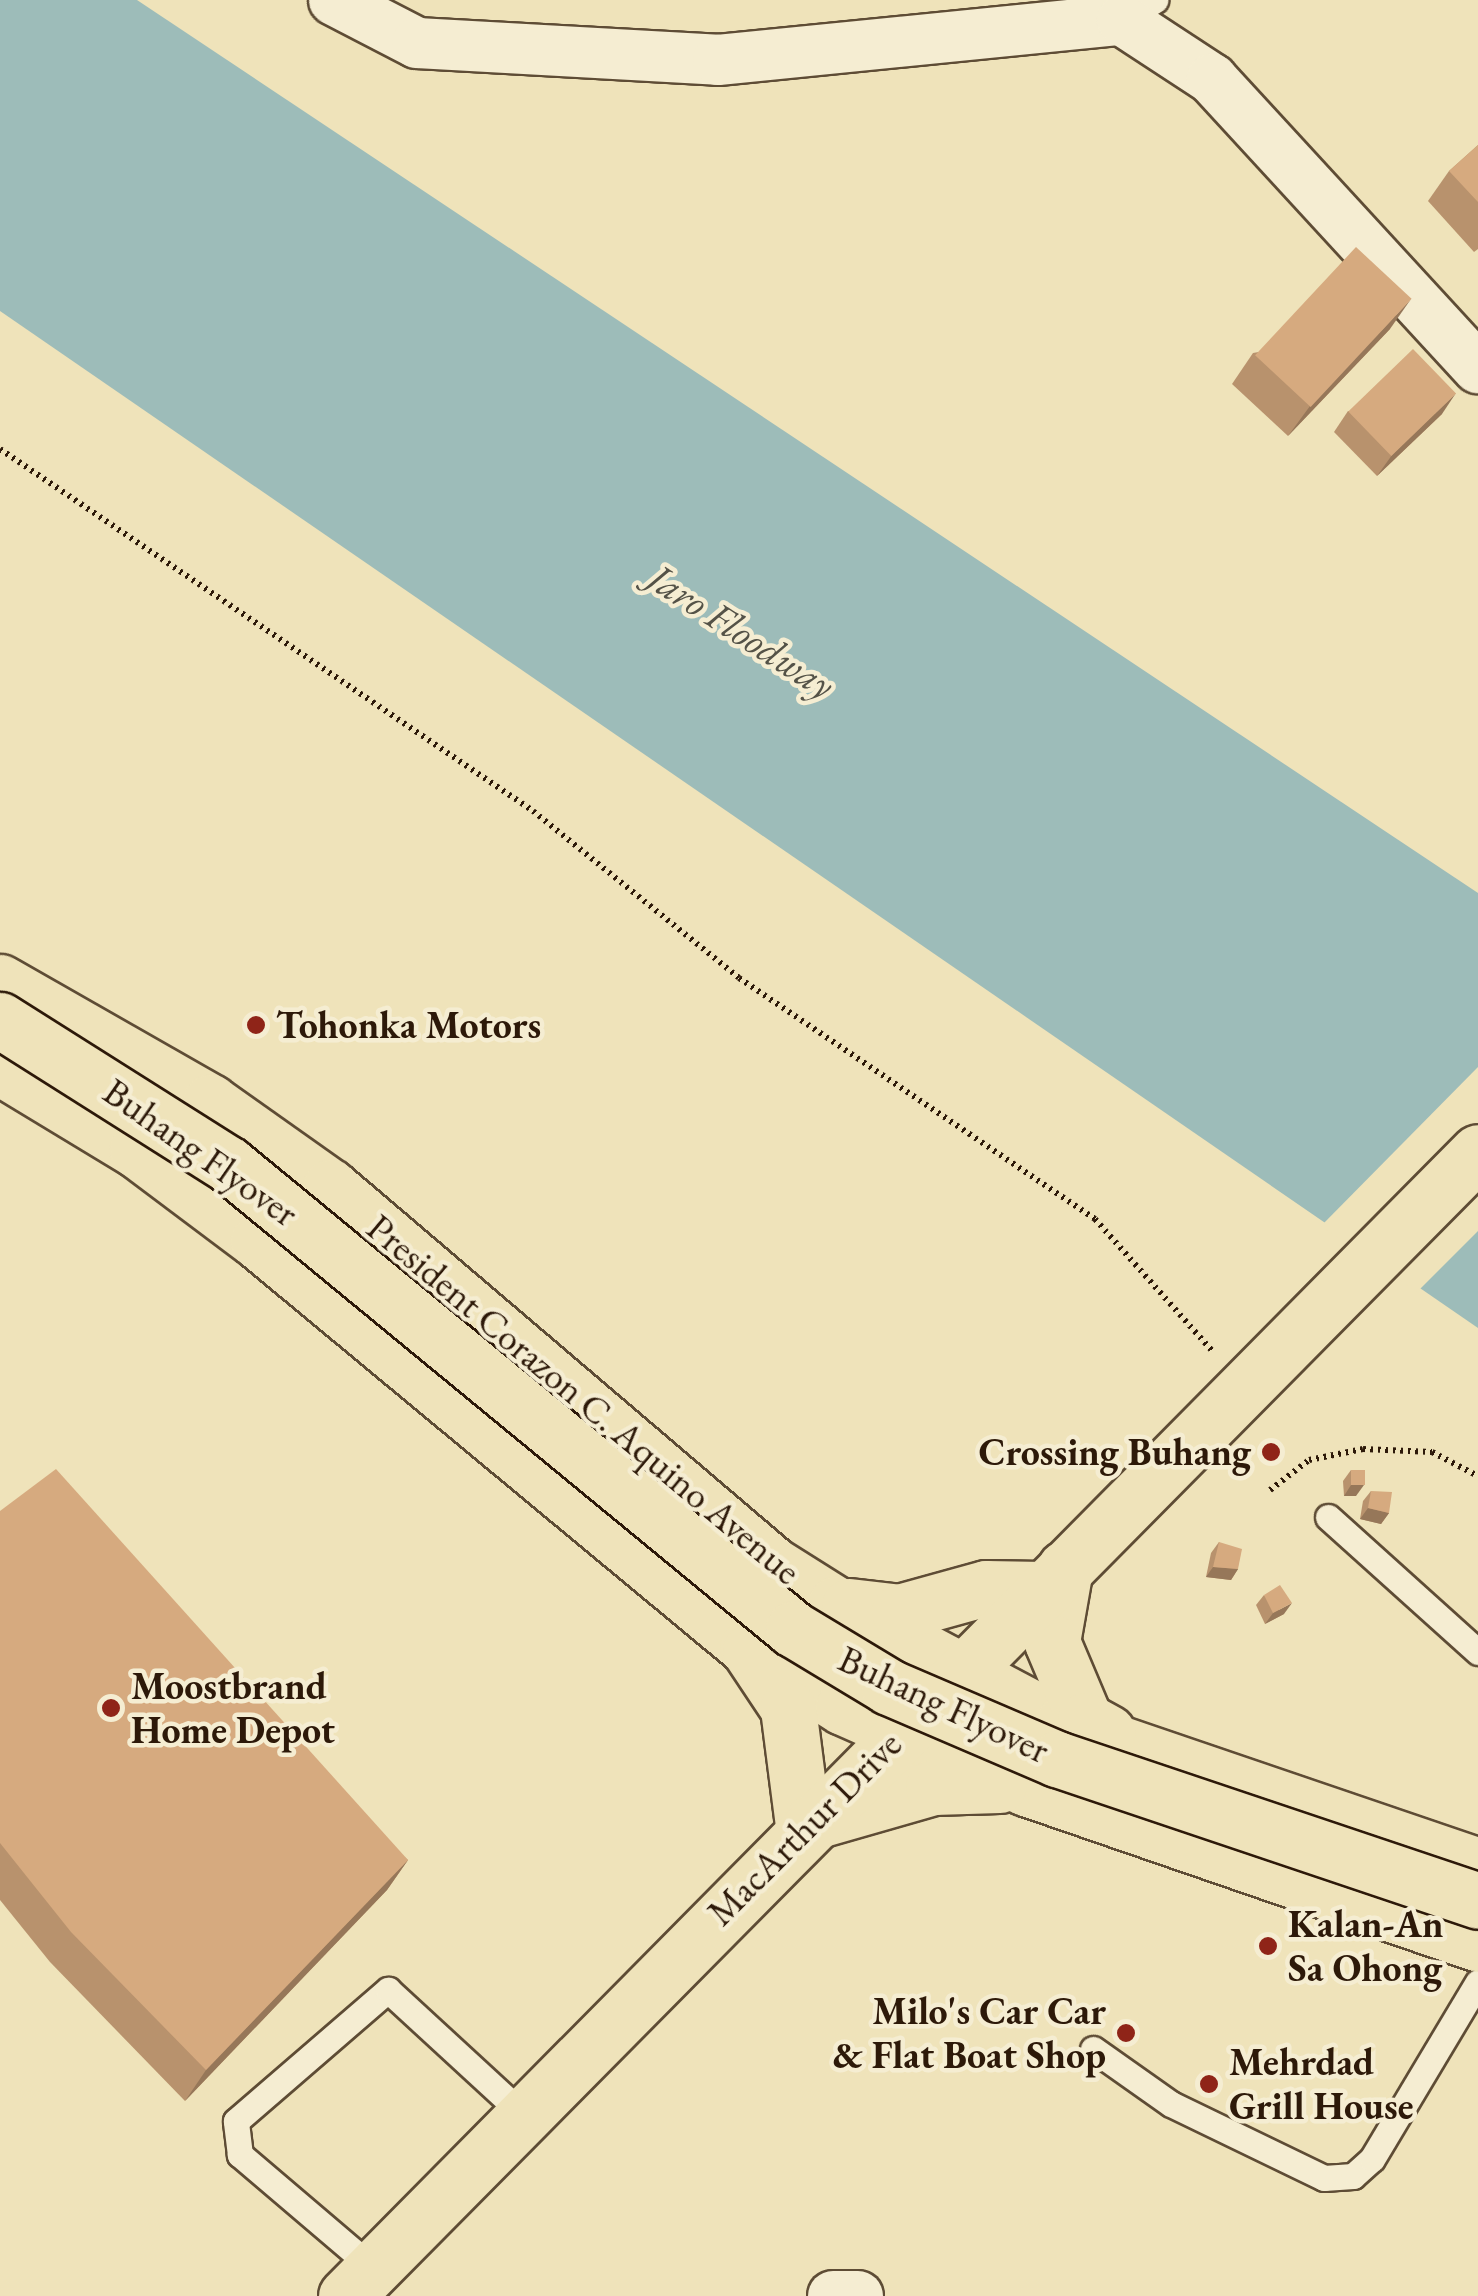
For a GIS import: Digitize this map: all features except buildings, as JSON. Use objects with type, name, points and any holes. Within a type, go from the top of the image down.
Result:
[{"type":"main road","name":"President Corazon C. Aquino Avenue","points":[[0,982],[210,1102],[330,1187],[773,1565],[835,1604],[965,1669],[1062,1724],[1478,1866]]},
{"type":"main road","name":"Buhang Flyover","points":[[0,1020],[228,1164],[794,1630],[889,1687],[1057,1759],[1478,1900]]},
{"type":"main road","points":[[0,1067],[137,1150],[272,1251],[747,1647],[897,1734],[1026,1788],[1478,1944]]},
{"type":"main road","name":"MacArthur Drive","points":[[360,2282],[803,1825],[965,1669],[1478,1152]]},
{"type":"main road","points":[[835,1604],[899,1612],[986,1588],[1054,1578],[1052,1642],[1064,1685],[1085,1720],[1135,1746]]},
{"type":"main road","points":[[747,1647],[788,1708],[803,1825],[932,1787],[1026,1788]]},
{"type":"street","points":[[334,0],[417,43],[718,60],[1138,10],[1212,79],[1478,368]]},
{"type":"street","points":[[833,2296],[858,2296]]},
{"type":"lane","points":[[1328,1517],[1478,1652]]},
{"type":"lane","points":[[1092,2049],[1171,2104],[1324,2178],[1353,2176],[1372,2159],[1478,1982]]},
{"type":"lane","points":[[360,2282],[240,2155],[236,2121],[388,1990],[524,2115]]},
{"type":"path","points":[[0,449],[533,811],[739,978],[1095,1219],[1244,1389]]},
{"type":"path","points":[[1270,1490],[1309,1460],[1363,1449],[1432,1452],[1478,1476]]},
{"type":"water","name":"Jaro Floodway","points":[[0,0],[137,0],[1478,893],[1478,1328],[0,311]]},
{"type":"pier","points":[[1478,1067],[1478,1231],[1417,1292],[1321,1226]]},
{"type":"place","name":"Tohonka Motors","points":[[256,1025]]},
{"type":"place","name":"Crossing Buhang","points":[[1271,1452]]},
{"type":"place","name":"Moostbrand Home Depot","points":[[111,1708]]},
{"type":"place","name":"Kalan-An Sa Ohong","points":[[1268,1946]]},
{"type":"place","name":"Milo's Car Car & Flat Boat Shop","points":[[1126,2033]]},
{"type":"place","name":"Mehrdad Grill House","points":[[1209,2084]]}]
